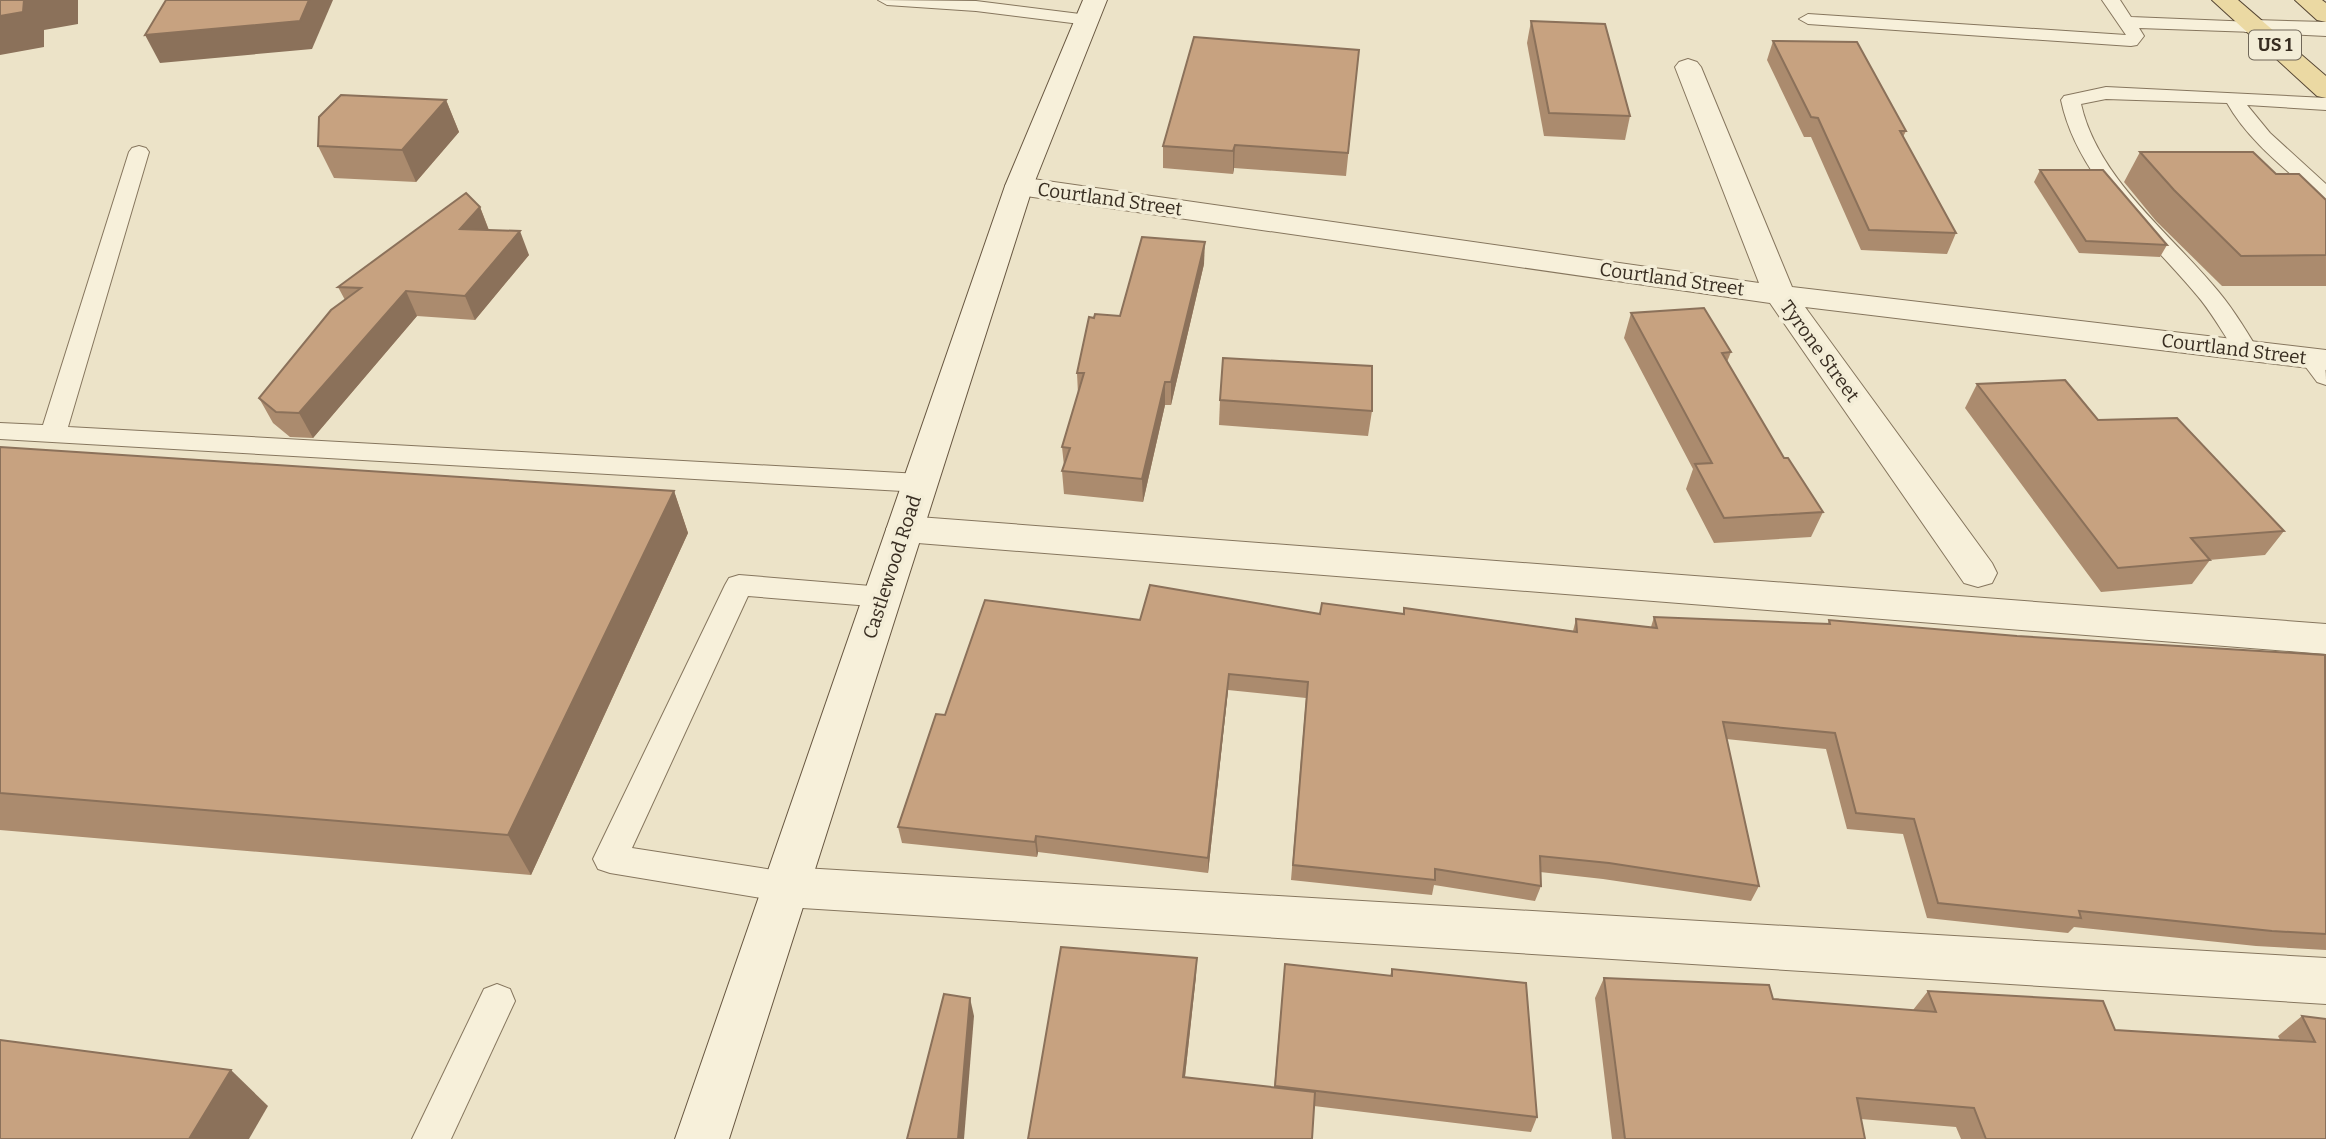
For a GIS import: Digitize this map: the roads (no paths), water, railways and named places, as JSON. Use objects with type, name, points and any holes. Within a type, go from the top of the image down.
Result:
[{"type":"main road","name":"US 1","points":[[2224,0],[2326,90]]},
{"type":"main road","name":"US 1","points":[[2307,0],[2326,15]]},
{"type":"street","name":"Castlewood Road","points":[[702,1139],[1019,186],[1091,10]]},
{"type":"street","points":[[2254,27],[2326,29]]},
{"type":"street","name":"Tyrone Street","points":[[1688,67],[1780,295],[1978,573]]},
{"type":"street","name":"Courtland Street","points":[[1019,186],[1780,295],[2246,350],[2321,365]]},
{"type":"street","points":[[905,528],[2326,639]]},
{"type":"street","points":[[786,887],[2326,981]]},
{"type":"lane","points":[[887,0],[1091,10]]},
{"type":"lane","points":[[1808,19],[2131,41],[2134,36],[2111,0]]},
{"type":"lane","points":[[2126,22],[2254,27]]},
{"type":"lane","points":[[2246,350],[2221,309],[2100,169],[2071,115],[2071,100],[2106,93],[2326,104]]},
{"type":"lane","points":[[2234,98],[2240,110],[2259,131],[2326,195]]},
{"type":"lane","points":[[52,434],[139,152]]},
{"type":"lane","points":[[0,431],[920,483]]},
{"type":"lane","points":[[786,887],[610,859],[739,585],[883,597]]},
{"type":"lane","points":[[431,1139],[497,1001]]}]
